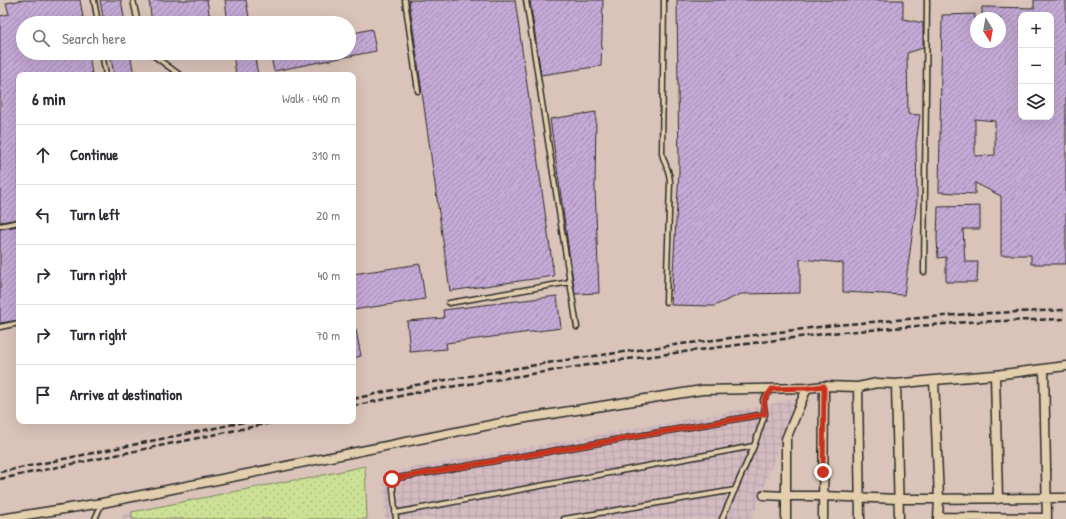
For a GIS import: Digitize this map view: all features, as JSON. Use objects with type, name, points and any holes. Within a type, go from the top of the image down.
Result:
[{"type":"street","points":[[0,519],[102,503],[520,419],[702,390],[807,388],[824,386],[858,387],[877,383],[896,384],[995,375],[1066,366]]},
{"type":"street","points":[[934,380],[939,498],[938,518],[1047,518],[1044,369]]},
{"type":"street","points":[[995,375],[998,498]]},
{"type":"street","points":[[896,384],[899,519]]},
{"type":"street","points":[[823,519],[824,386]]},
{"type":"street","points":[[858,387],[860,519]]},
{"type":"street","points":[[786,519],[786,439],[807,388]]},
{"type":"street","points":[[764,495],[898,499],[1066,498]]},
{"type":"lane","points":[[94,0],[97,16]]},
{"type":"lane","points":[[133,0],[136,16]]},
{"type":"lane","points":[[405,0],[418,91]]},
{"type":"lane","points":[[526,0],[577,327]]},
{"type":"lane","points":[[664,0],[662,153],[670,174],[666,302]]},
{"type":"lane","points":[[924,272],[927,0]]},
{"type":"lane","points":[[103,60],[105,72]]},
{"type":"lane","points":[[160,60],[176,72]]},
{"type":"lane","points":[[0,226],[16,223]]},
{"type":"lane","points":[[449,303],[570,282]]},
{"type":"lane","points":[[0,327],[16,324]]},
{"type":"lane","points":[[722,519],[754,446],[765,414],[764,400],[772,389]]},
{"type":"lane","points":[[396,519],[392,479],[765,414]]},
{"type":"lane","points":[[395,513],[754,446]]},
{"type":"lane","points":[[564,519],[735,490]]},
{"type":"lane","points":[[95,519],[102,503]]},
{"type":"shaded area","points":[[797,398],[752,519],[385,519],[383,473],[768,405]]},
{"type":"shaded area","points":[[132,510],[132,519],[119,519]]},
{"type":"green space","points":[[365,466],[367,519],[132,519],[132,512],[293,480],[301,480]]},
{"type":"building","points":[[23,0],[80,0],[83,16],[16,16],[16,60],[90,60],[92,72],[16,72],[16,219],[0,222],[0,16],[9,14],[6,3]]},
{"type":"building","points":[[100,0],[121,0],[124,16],[103,16]]},
{"type":"building","points":[[149,0],[207,0],[210,16],[151,16]]},
{"type":"building","points":[[225,0],[246,0],[249,16],[227,16]]},
{"type":"building","points":[[409,0],[515,0],[554,276],[450,291]]},
{"type":"building","points":[[530,0],[603,0],[601,66],[541,75]]},
{"type":"building","points":[[677,0],[903,0],[903,19],[923,23],[923,48],[907,53],[908,114],[920,115],[916,143],[917,200],[904,295],[843,292],[843,263],[800,259],[800,293],[741,294],[714,306],[671,305],[679,172]]},
{"type":"building","points":[[1034,0],[1066,0],[1066,264],[1031,264],[1031,255],[1001,255],[1001,196],[975,183],[975,194],[939,192],[942,15],[970,14],[970,48],[1006,48],[1006,12],[982,12],[982,7],[1034,8]],"holes":[[[975,119],[995,121],[995,155],[975,156]]]},
{"type":"building","points":[[372,29],[376,51],[356,55],[356,32]]},
{"type":"building","points":[[111,60],[131,60],[133,72],[113,72]]},
{"type":"building","points":[[234,60],[255,60],[257,72],[236,72]]},
{"type":"building","points":[[272,60],[330,60],[274,71]]},
{"type":"building","points":[[596,112],[595,187],[599,293],[575,294],[550,119]]},
{"type":"building","points":[[980,206],[980,229],[963,229],[965,262],[978,262],[977,282],[946,282],[946,257],[938,258],[938,207]]},
{"type":"building","points":[[16,226],[16,320],[0,323],[0,229]]},
{"type":"building","points":[[420,264],[425,299],[356,310],[356,274]]},
{"type":"building","points":[[557,296],[561,328],[446,343],[447,349],[410,352],[407,321],[444,318],[443,310]]},
{"type":"building","points":[[356,330],[361,356],[356,357]]},
{"type":"railway","points":[[356,398],[416,385],[566,360],[674,345],[835,325],[969,314],[1066,310]]},
{"type":"railway","points":[[356,405],[419,392],[613,361],[831,333],[968,322],[1066,319]]},
{"type":"railway","points":[[0,472],[234,424]]},
{"type":"railway","points":[[0,479],[266,424]]},
{"type":"route","points":[[392,479],[765,414],[764,400],[772,389],[824,386],[823,472]]}]
